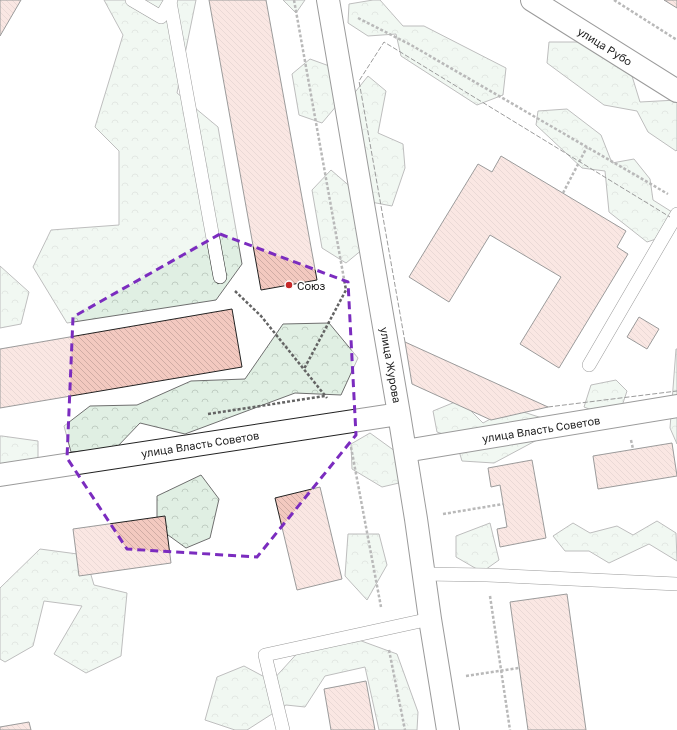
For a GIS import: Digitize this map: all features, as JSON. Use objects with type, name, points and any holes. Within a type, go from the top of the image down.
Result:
[{"type":"street","name":"улица Рубо","points":[[532,0],[677,91]]},
{"type":"street","name":"улица Журова","points":[[328,2],[399,414],[448,730]]},
{"type":"street","name":"улица Власть Советов","points":[[405,451],[677,406]]},
{"type":"street","name":"улица Власть Советов","points":[[0,475],[399,414]]},
{"type":"lane","points":[[132,0],[161,17],[170,1]]},
{"type":"lane","points":[[170,1],[220,277]]},
{"type":"lane","points":[[589,365],[677,214]]},
{"type":"lane","points":[[424,574],[487,575],[677,584]]},
{"type":"lane","points":[[283,730],[265,655],[430,619]]},
{"type":"path","points":[[294,0],[346,290],[304,369]]},
{"type":"path","points":[[614,0],[677,40]]},
{"type":"path","points":[[328,2],[411,45],[670,195]]},
{"type":"path","points":[[563,193],[587,147]]},
{"type":"path","points":[[220,277],[261,316],[346,422],[405,730]]},
{"type":"path","points":[[416,518],[503,504]]},
{"type":"path","points":[[487,575],[510,730]]},
{"type":"path","points":[[441,680],[519,668]]},
{"type":"highlighted area","points":[[220,234],[348,282],[356,435],[257,557],[127,549],[67,458],[73,317]]},
{"type":"green space","points":[[104,0],[196,0],[177,93],[218,127],[242,264],[216,300],[67,323],[33,267],[51,230],[119,225],[119,151],[95,127],[123,35]]},
{"type":"green space","points":[[283,0],[305,0],[296,13]]},
{"type":"green space","points":[[380,0],[403,26],[424,26],[506,68],[503,95],[477,105],[401,56],[396,34],[368,36],[348,23],[349,4]]},
{"type":"green space","points":[[549,42],[578,42],[632,76],[640,102],[677,100],[677,150],[676,151],[648,132],[637,111],[604,105],[547,63]]},
{"type":"green space","points":[[310,59],[332,67],[338,104],[322,123],[299,115],[292,74]]},
{"type":"green space","points":[[368,76],[386,91],[378,133],[403,144],[405,168],[392,206],[371,202],[352,96]]},
{"type":"green space","points":[[567,109],[601,135],[612,163],[634,159],[650,179],[653,200],[672,212],[671,234],[647,242],[609,212],[605,171],[582,168],[536,125],[538,111]]},
{"type":"green space","points":[[331,170],[353,189],[363,249],[346,263],[322,248],[312,190]]},
{"type":"green space","points":[[0,266],[29,292],[21,324],[0,328]]},
{"type":"green space","points":[[329,323],[358,358],[341,395],[295,393],[185,434],[140,423],[116,448],[71,452],[64,426],[90,406],[137,405],[191,381],[245,379],[283,324]]},
{"type":"green space","points":[[677,349],[677,444],[670,428]]},
{"type":"green space","points":[[616,380],[627,391],[621,409],[599,413],[584,407],[591,385]]},
{"type":"green space","points":[[460,400],[483,423],[511,408],[542,418],[537,440],[494,463],[462,461],[455,438],[437,432],[433,411]]},
{"type":"green space","points":[[370,433],[399,454],[399,483],[382,487],[352,469],[351,444]]},
{"type":"green space","points":[[0,436],[38,441],[38,463],[0,480]]},
{"type":"green space","points":[[201,475],[219,499],[210,538],[186,548],[157,527],[157,496]]},
{"type":"green space","points":[[657,521],[676,533],[677,561],[649,544],[609,563],[589,551],[565,551],[553,536],[573,523],[590,533],[617,526],[633,535]]},
{"type":"green space","points":[[490,523],[499,560],[482,572],[456,557],[456,536]]},
{"type":"green space","points":[[348,534],[379,534],[387,565],[367,600],[345,576]]},
{"type":"green space","points":[[40,549],[85,555],[94,585],[127,593],[121,656],[86,673],[54,654],[82,606],[44,601],[33,646],[5,662],[0,659],[0,588]]},
{"type":"green space","points":[[356,639],[397,654],[418,712],[417,730],[379,730],[365,667],[325,676],[305,707],[286,705],[247,730],[235,730],[205,720],[217,677],[244,666],[272,681],[302,648]]},
{"type":"building","points":[[0,0],[21,0],[0,36]]},
{"type":"building","points":[[209,0],[266,0],[317,280],[261,290]]},
{"type":"building","points":[[664,0],[677,0],[677,8]]},
{"type":"building","points":[[501,156],[626,231],[617,247],[628,254],[559,368],[520,344],[561,277],[490,235],[449,302],[409,277],[478,164],[492,172]]},
{"type":"building","points":[[232,309],[242,367],[0,408],[0,349]]},
{"type":"building","points":[[639,317],[659,329],[647,349],[627,337]]},
{"type":"building","points":[[405,342],[548,407],[491,420],[412,384]]},
{"type":"building","points":[[672,443],[677,476],[598,489],[593,456]]},
{"type":"building","points":[[532,460],[546,538],[500,547],[497,529],[507,527],[500,485],[491,487],[488,468]]},
{"type":"building","points":[[320,487],[342,579],[297,590],[275,498]]},
{"type":"building","points":[[165,516],[171,563],[79,576],[73,529]]},
{"type":"building","points":[[567,594],[586,730],[528,730],[510,602]]},
{"type":"building","points":[[366,681],[375,730],[331,730],[324,689]]},
{"type":"building","points":[[29,722],[31,730],[0,730],[0,727]]},
{"type":"fence","points":[[405,342],[359,81],[384,42],[670,217]]},
{"type":"fence","points":[[548,407],[677,391]]},
{"type":"place","name":"Союз","points":[[289,285]]}]
